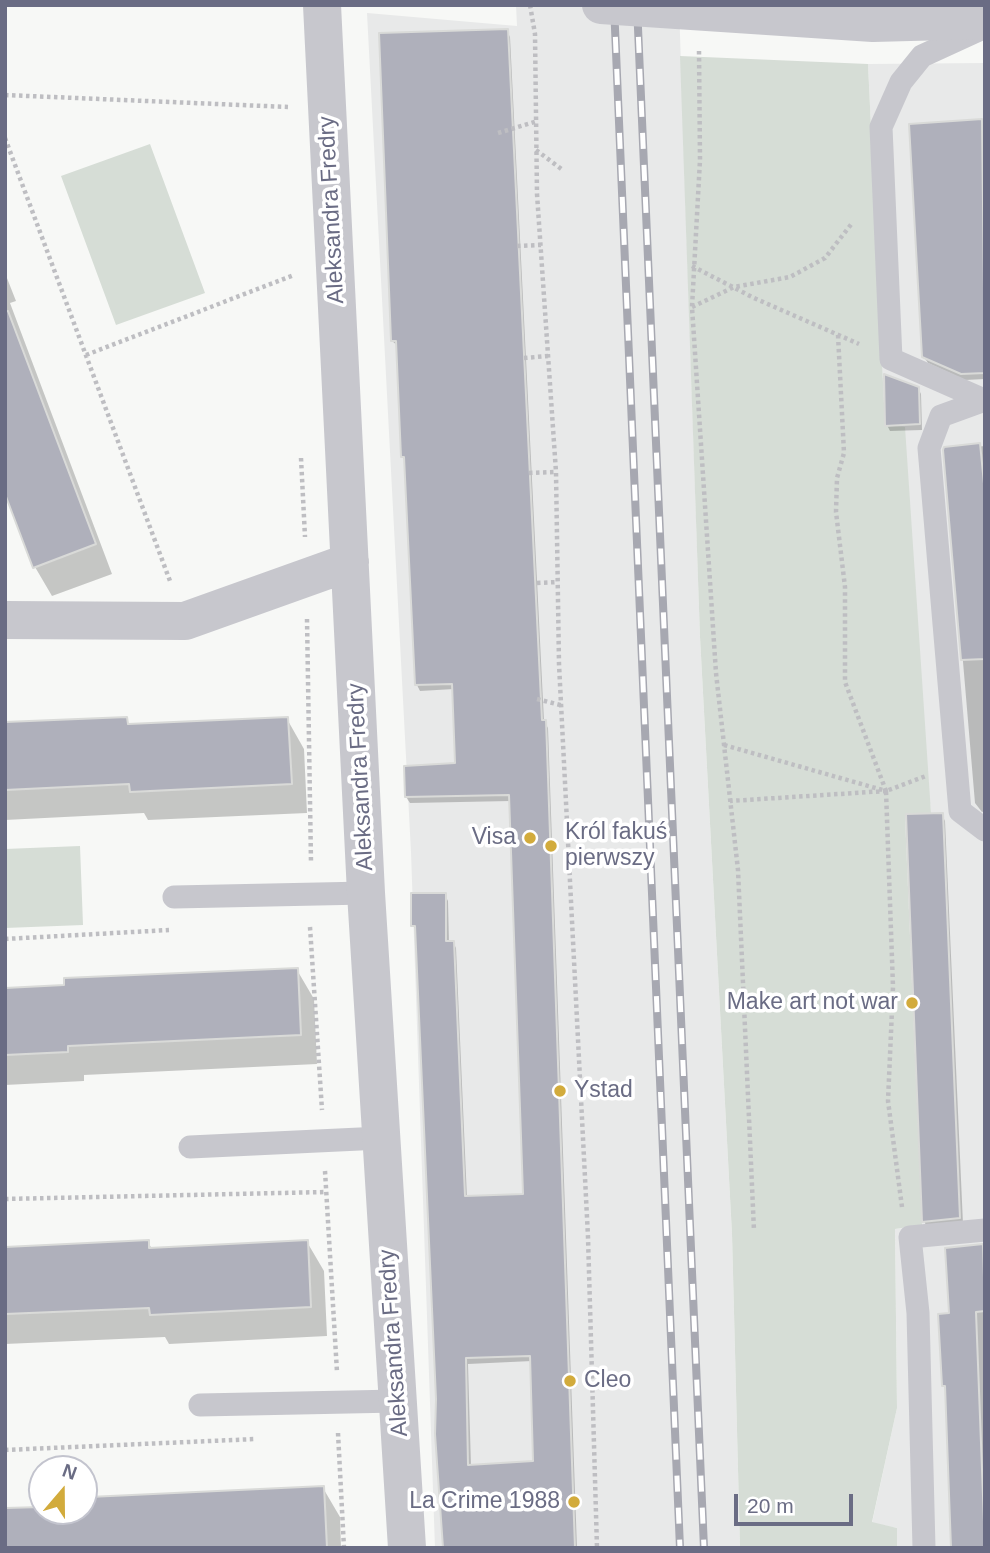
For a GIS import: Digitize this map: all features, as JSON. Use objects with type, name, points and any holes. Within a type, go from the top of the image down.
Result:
[{"type":"street","name":"Aleksandra Fredry","points":[[322,5],[366,892],[407,1548]]},
{"type":"street","points":[[601,5],[873,23],[985,20]]},
{"type":"street","points":[[5,620],[185,621],[350,562]]},
{"type":"lane","points":[[984,400],[891,359],[881,127],[901,82],[922,56],[985,26]]},
{"type":"lane","points":[[984,400],[941,416],[929,448],[960,811],[985,830]]},
{"type":"lane","points":[[174,897],[366,892]]},
{"type":"lane","points":[[190,1147],[381,1138]]},
{"type":"lane","points":[[924,1548],[918,1313],[910,1237],[985,1230]]},
{"type":"lane","points":[[200,1405],[398,1401]]},
{"type":"path","points":[[530,5],[535,34],[538,121],[536,150],[556,472],[559,664],[564,706],[569,906],[589,1237],[597,1548]]},
{"type":"path","points":[[698,41],[700,160],[692,266],[692,307],[716,673],[738,870],[744,1054],[754,1231]]},
{"type":"path","points":[[5,96],[288,107]]},
{"type":"path","points":[[288,97],[288,120]]},
{"type":"path","points":[[498,133],[538,121]]},
{"type":"path","points":[[5,138],[185,621]]},
{"type":"path","points":[[536,150],[564,171]]},
{"type":"path","points":[[692,307],[734,287],[790,277],[825,258],[857,218],[883,172]]},
{"type":"path","points":[[517,246],[541,245]]},
{"type":"path","points":[[294,262],[295,289]]},
{"type":"path","points":[[692,266],[891,359]]},
{"type":"path","points":[[86,355],[294,275]]},
{"type":"path","points":[[838,335],[844,453],[837,478],[836,512],[845,587],[845,682],[886,791],[894,986],[888,1101],[903,1215],[910,1237]]},
{"type":"path","points":[[524,358],[548,356]]},
{"type":"path","points":[[301,455],[306,578],[309,894],[344,1548]]},
{"type":"path","points":[[529,473],[556,472]]},
{"type":"path","points":[[537,583],[558,582]]},
{"type":"path","points":[[537,699],[564,706]]},
{"type":"path","points":[[724,745],[886,791]]},
{"type":"path","points":[[730,801],[886,791],[956,765]]},
{"type":"path","points":[[5,939],[171,930]]},
{"type":"path","points":[[5,1199],[326,1192]]},
{"type":"path","points":[[324,1436],[338,1436]]},
{"type":"path","points":[[5,1450],[269,1438]]},
{"type":"shaded area","points":[[516,5],[679,5],[700,637],[732,1234],[740,1548],[435,1548],[411,852],[367,13],[517,26]]},
{"type":"shaded area","points":[[680,56],[868,64],[885,425],[905,427],[931,813],[905,815],[922,1225],[895,1229],[897,1408],[872,1522],[897,1528],[897,1548],[740,1548],[732,1234],[700,637]]},
{"type":"shaded area","points":[[985,63],[985,1548],[897,1548],[897,1528],[872,1523],[897,1408],[895,1229],[922,1225],[905,814],[931,812],[885,428],[868,64]]},
{"type":"shaded area","points":[[150,144],[205,293],[116,325],[61,176]]},
{"type":"shaded area","points":[[80,846],[83,925],[5,928],[5,849]]},
{"type":"building","points":[[508,29],[542,720],[546,720],[575,1548],[443,1548],[435,1434],[436,1399],[415,926],[411,926],[411,893],[446,893],[446,941],[454,941],[465,1196],[523,1194],[509,795],[405,797],[404,766],[455,763],[452,684],[415,685],[396,341],[391,341],[379,33]],"holes":[[[530,1356],[533,1461],[468,1465],[466,1358]]]},
{"type":"building","points":[[982,119],[985,373],[961,374],[922,357],[909,124]]},
{"type":"building","points":[[5,311],[8,311],[96,544],[33,568],[5,494]]},
{"type":"building","points":[[884,374],[919,387],[920,424],[885,426]]},
{"type":"building","points":[[980,443],[985,494],[985,659],[961,660],[943,450],[944,447]]},
{"type":"building","points":[[127,717],[128,724],[288,717],[292,784],[130,792],[129,784],[5,790],[5,722]]},
{"type":"building","points":[[943,813],[960,1218],[922,1222],[906,814]]},
{"type":"building","points":[[298,968],[301,1035],[68,1046],[68,1052],[5,1055],[5,988],[64,985],[64,978]]},
{"type":"building","points":[[149,1240],[149,1248],[308,1240],[311,1307],[150,1315],[149,1308],[5,1314],[5,1247]]},
{"type":"building","points":[[983,1244],[985,1311],[976,1312],[985,1548],[951,1548],[945,1386],[942,1386],[938,1314],[949,1313],[945,1248]]},
{"type":"building","points":[[324,1486],[327,1548],[5,1548],[5,1508],[28,1507],[28,1525],[98,1525],[98,1497]]},
{"type":"railway","points":[[614,5],[680,1548]]},
{"type":"railway","points":[[637,5],[704,1548]]},
{"type":"place","name":"Visa","points":[[530,838]]},
{"type":"place","name":"Król fakuś pierwszy","points":[[551,846]]},
{"type":"place","name":"Make art not war","points":[[912,1003]]},
{"type":"place","name":"Ystad","points":[[560,1091]]},
{"type":"place","name":"Cleo","points":[[570,1381]]},
{"type":"place","name":"La Crime 1988","points":[[574,1502]]}]
